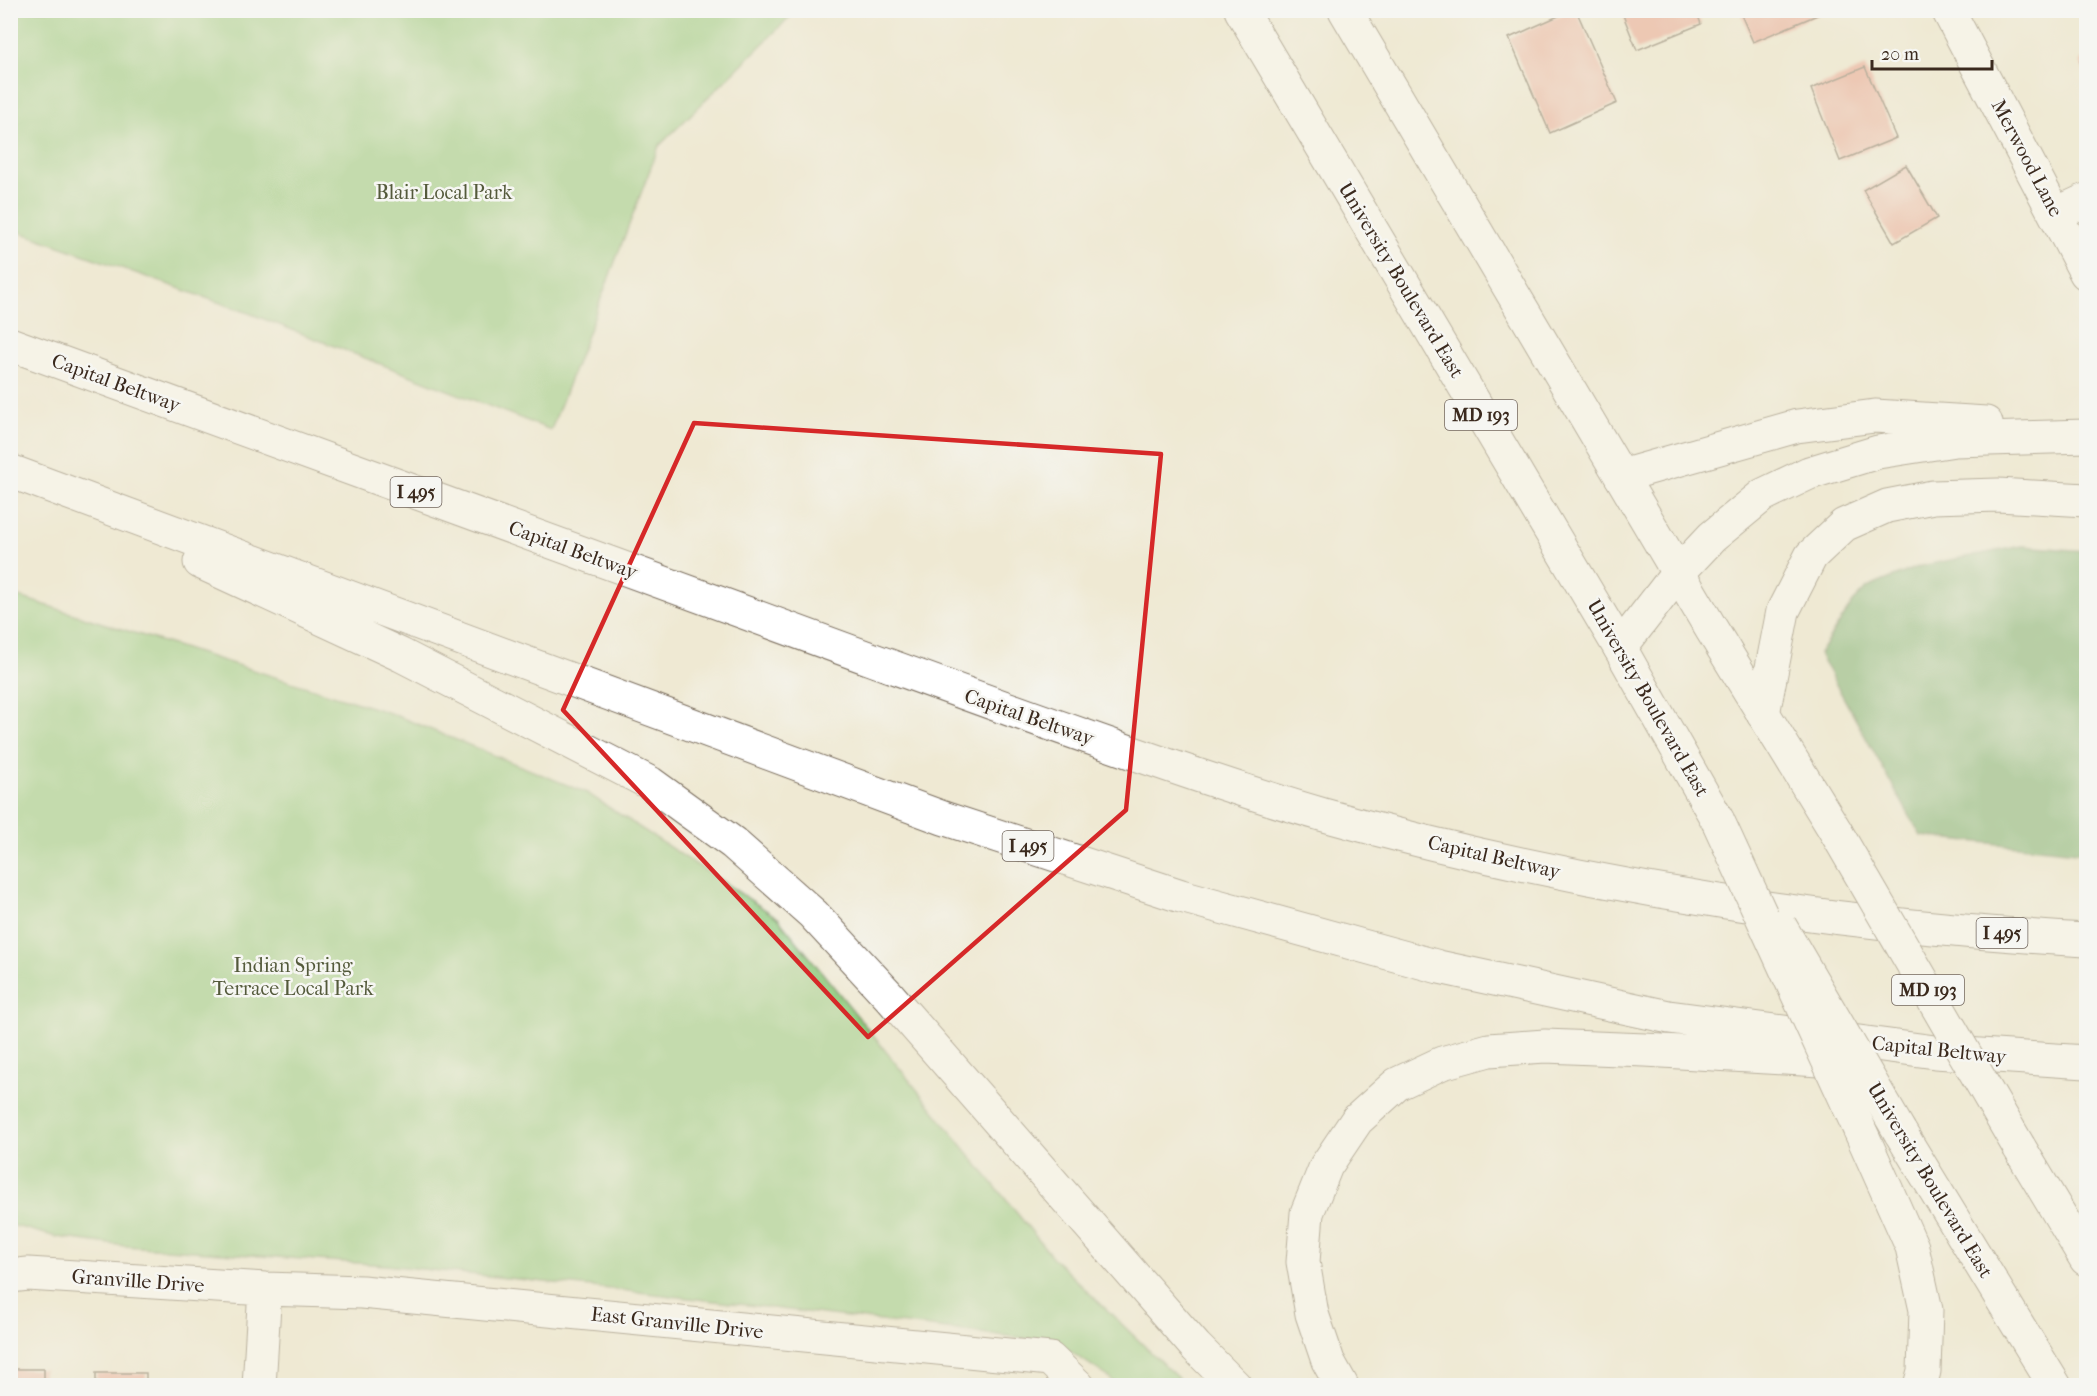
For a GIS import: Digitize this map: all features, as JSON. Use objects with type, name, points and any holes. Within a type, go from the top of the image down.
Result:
[{"type":"main road","name":"University Boulevard East","points":[[1241,10],[1620,648],[1718,821],[1900,1132],[2055,1386]]},
{"type":"main road","name":"Merwood Lane","points":[[1948,10],[2086,273]]},
{"type":"main road","name":"MD 193","points":[[1352,13],[1621,477],[1836,832],[2086,1259]]},
{"type":"main road","points":[[2056,214],[2086,200]]},
{"type":"main road","name":"Capital Beltway","points":[[10,344],[979,699],[1201,777],[1322,814],[1442,846],[1559,873],[1685,896],[1917,925],[2086,940]]},
{"type":"main road","points":[[1621,477],[1797,426],[1875,416],[1954,420],[2086,435]]},
{"type":"main road","points":[[1620,648],[1678,573],[1712,537],[1763,495],[1809,473],[1878,452],[1955,440],[2086,435]]},
{"type":"main road","points":[[10,473],[401,655],[555,733],[650,783],[733,843],[813,914],[890,997],[1196,1347],[1235,1386]]},
{"type":"main road","name":"Capital Beltway","points":[[10,473],[943,818],[1181,896],[1439,967],[1669,1017],[1935,1052],[2086,1062]]},
{"type":"main road","points":[[1763,714],[1783,611],[1811,556],[1844,525],[1887,506],[1933,497],[1998,495],[2086,500]]},
{"type":"main road","points":[[1718,821],[1912,1247],[1926,1310],[1924,1371],[1920,1386]]},
{"type":"main road","points":[[1917,925],[2086,919]]},
{"type":"main road","points":[[1342,1386],[1328,1361],[1312,1314],[1303,1262],[1307,1213],[1326,1166],[1357,1120],[1397,1084],[1442,1063],[1489,1050],[1545,1046],[1917,1066],[2086,1068]]},
{"type":"main road","name":"Granville Drive","points":[[16,1272],[266,1289]]},
{"type":"main road","points":[[259,1386],[266,1289]]},
{"type":"main road","name":"East Granville Drive","points":[[266,1289],[363,1292],[1050,1359],[1078,1386]]},
{"type":"highlighted area","points":[[694,423],[1161,454],[1126,810],[868,1037],[563,710]]},
{"type":"green space","name":"Blair Local Park","points":[[11,10],[796,11],[659,146],[551,430],[246,312],[11,229]]},
{"type":"green space","points":[[2022,546],[2086,551],[2086,853],[1921,836],[1819,654],[1853,602],[1867,588],[1920,566]]},
{"type":"green space","name":"Indian Spring Terrace Local Park","points":[[10,594],[390,713],[587,793],[778,918],[1054,1259],[1185,1385],[1115,1385],[1110,1378],[1056,1342],[638,1292],[385,1265],[125,1246],[57,1237],[11,1225]]},
{"type":"building","points":[[1576,10],[1617,103],[1550,133],[1509,38]]},
{"type":"building","points":[[1621,10],[1696,10],[1701,24],[1637,50]]},
{"type":"building","points":[[1739,10],[1821,10],[1822,13],[1753,42]]},
{"type":"building","points":[[2086,58],[2086,77],[2080,61]]},
{"type":"building","points":[[1865,67],[1896,138],[1840,161],[1811,89]]},
{"type":"building","points":[[1906,165],[1937,218],[1894,243],[1863,190]]},
{"type":"building","points":[[10,1369],[44,1369],[44,1386],[10,1386]]},
{"type":"building","points":[[96,1373],[146,1373],[146,1386],[96,1386]]}]
